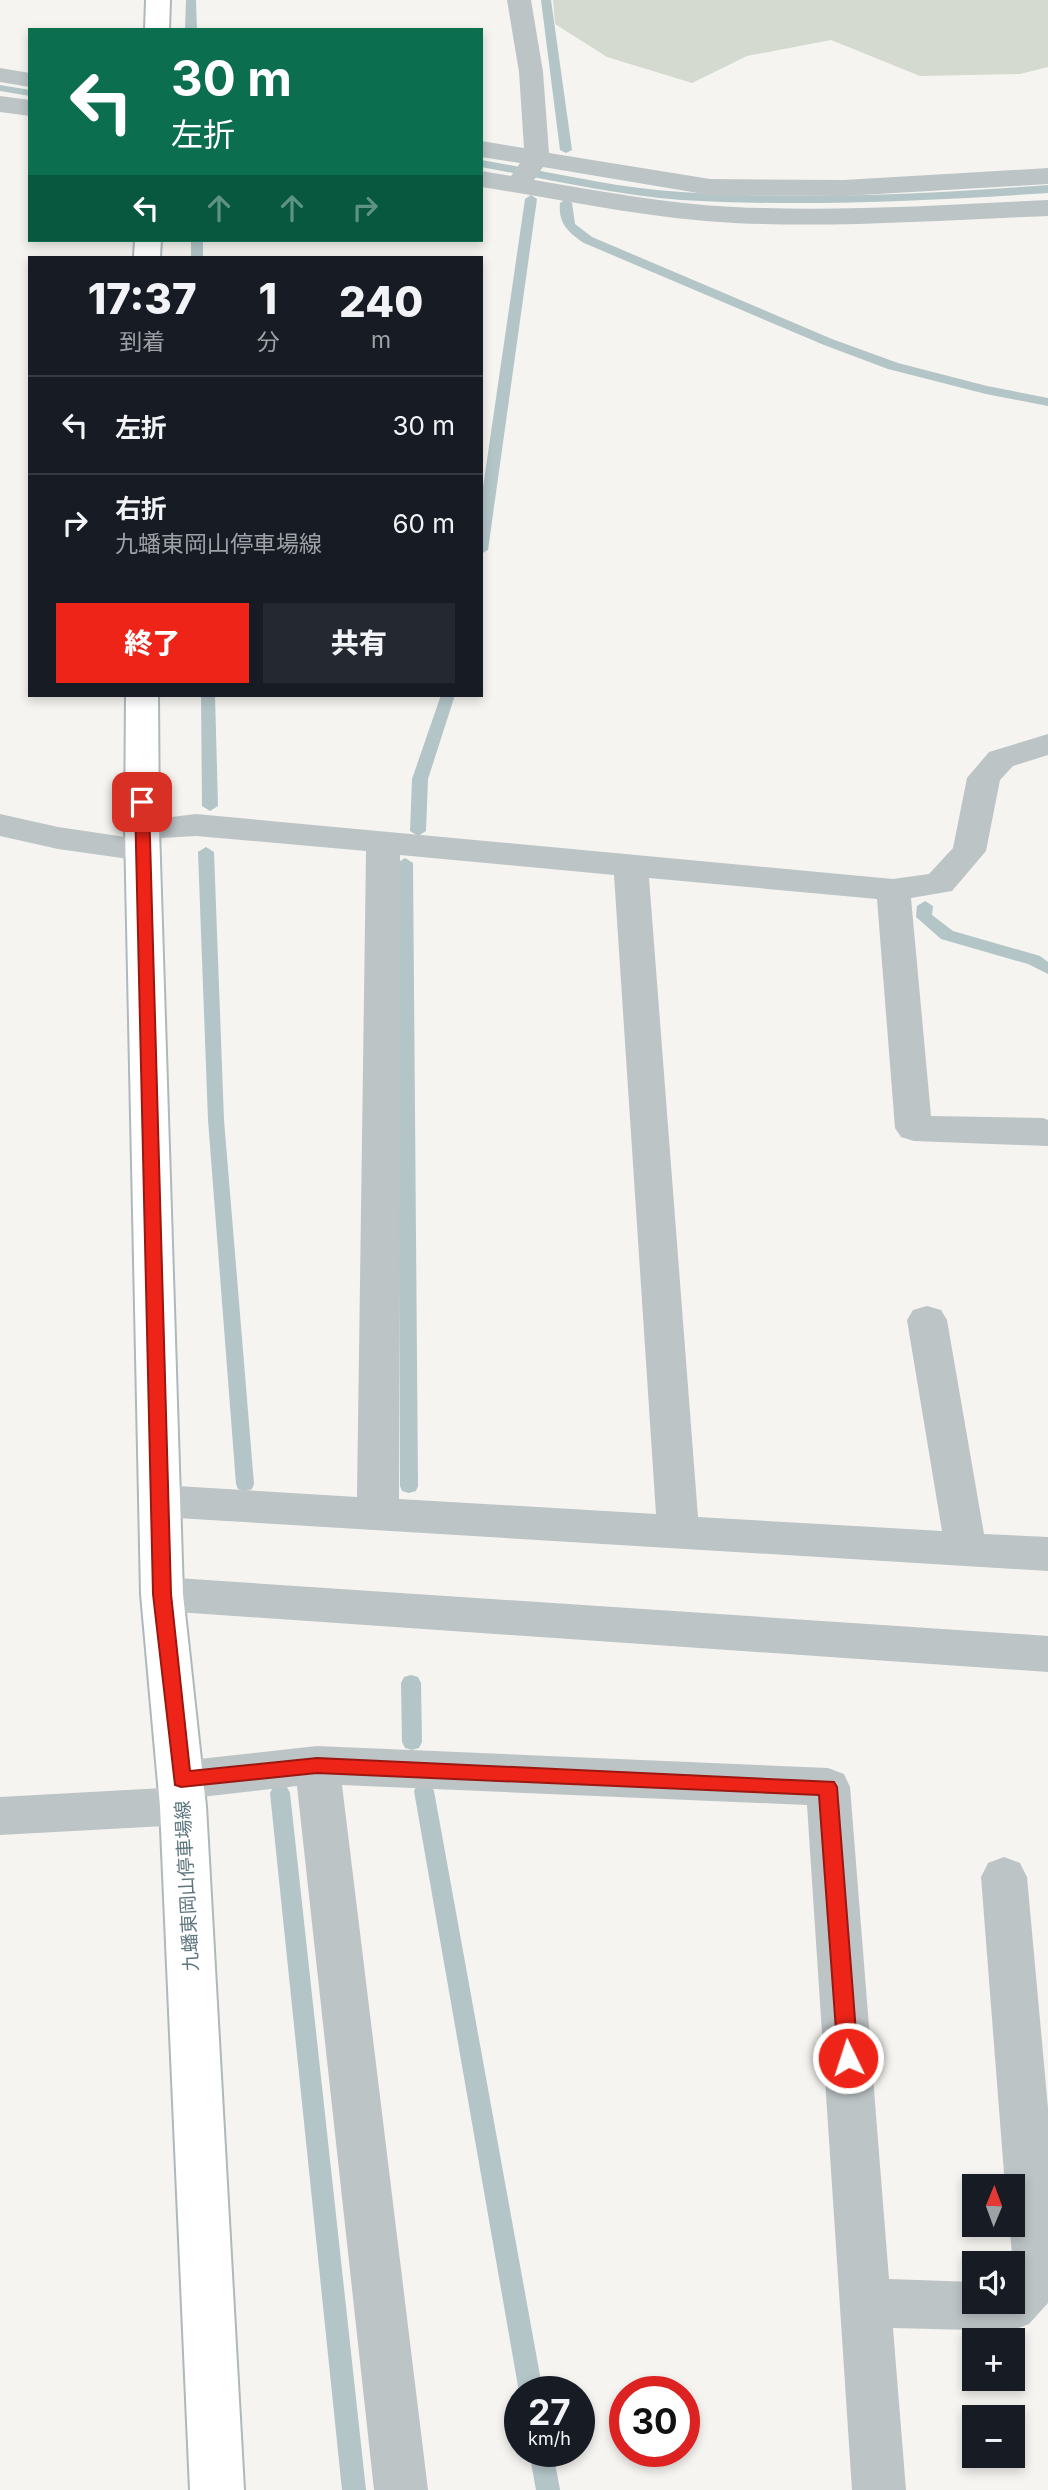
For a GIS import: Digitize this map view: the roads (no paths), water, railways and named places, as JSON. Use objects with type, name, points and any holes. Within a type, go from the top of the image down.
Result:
[{"type":"main road","points":[[157,28],[158,0]]},
{"type":"main road","name":"九蟠東岡山停車場線","points":[[142,697],[143,840],[162,1594],[182,1793],[217,2490]]},
{"type":"street","points":[[519,0],[531,72],[528,171]]},
{"type":"street","points":[[0,75],[28,79]]},
{"type":"street","points":[[0,104],[28,108]]},
{"type":"street","points":[[483,150],[528,171],[695,212],[811,217],[1048,208]]},
{"type":"street","points":[[483,179],[528,171],[710,187],[844,188],[1048,176]]},
{"type":"street","points":[[0,825],[58,838],[143,840],[196,825],[893,890],[940,883],[969,851],[984,778],[1001,759],[1048,744]]},
{"type":"street","points":[[378,1514],[383,844]]},
{"type":"street","points":[[631,867],[678,1532]]},
{"type":"street","points":[[893,890],[914,1128],[1048,1133]]},
{"type":"street","points":[[928,1320],[966,1550]]},
{"type":"street","points":[[160,1501],[1048,1554]]},
{"type":"street","points":[[162,1594],[1048,1654]]},
{"type":"street","points":[[317,1765],[401,2490]]},
{"type":"street","points":[[0,1816],[182,1793],[317,1765],[828,1787],[879,2490]]},
{"type":"street","points":[[867,2303],[1011,2307],[1038,2277],[1004,1877]]},
{"type":"waterway","points":[[191,0],[191,28]]},
{"type":"waterway","points":[[546,0],[566,150]]},
{"type":"waterway","points":[[0,88],[28,93]]},
{"type":"waterway","points":[[483,163],[630,190],[679,196],[822,201],[905,199],[1048,189]]},
{"type":"waterway","points":[[483,536],[531,199]]},
{"type":"waterway","points":[[566,203],[567,221],[577,233],[588,240],[828,342],[893,366],[986,390],[1048,402]]},
{"type":"waterway","points":[[197,242],[197,256]]},
{"type":"waterway","points":[[208,697],[210,806]]},
{"type":"waterway","points":[[418,831],[420,779],[447,697]]},
{"type":"waterway","points":[[206,852],[216,1120],[245,1484]]},
{"type":"waterway","points":[[405,863],[409,1486]]},
{"type":"waterway","points":[[925,906],[924,917],[947,935],[1034,960],[1048,969]]},
{"type":"waterway","points":[[411,1683],[412,1742]]},
{"type":"waterway","points":[[424,1791],[528,2376]]},
{"type":"waterway","points":[[280,1793],[354,2490]]},
{"type":"waterway","points":[[544,2467],[548,2490]]}]
